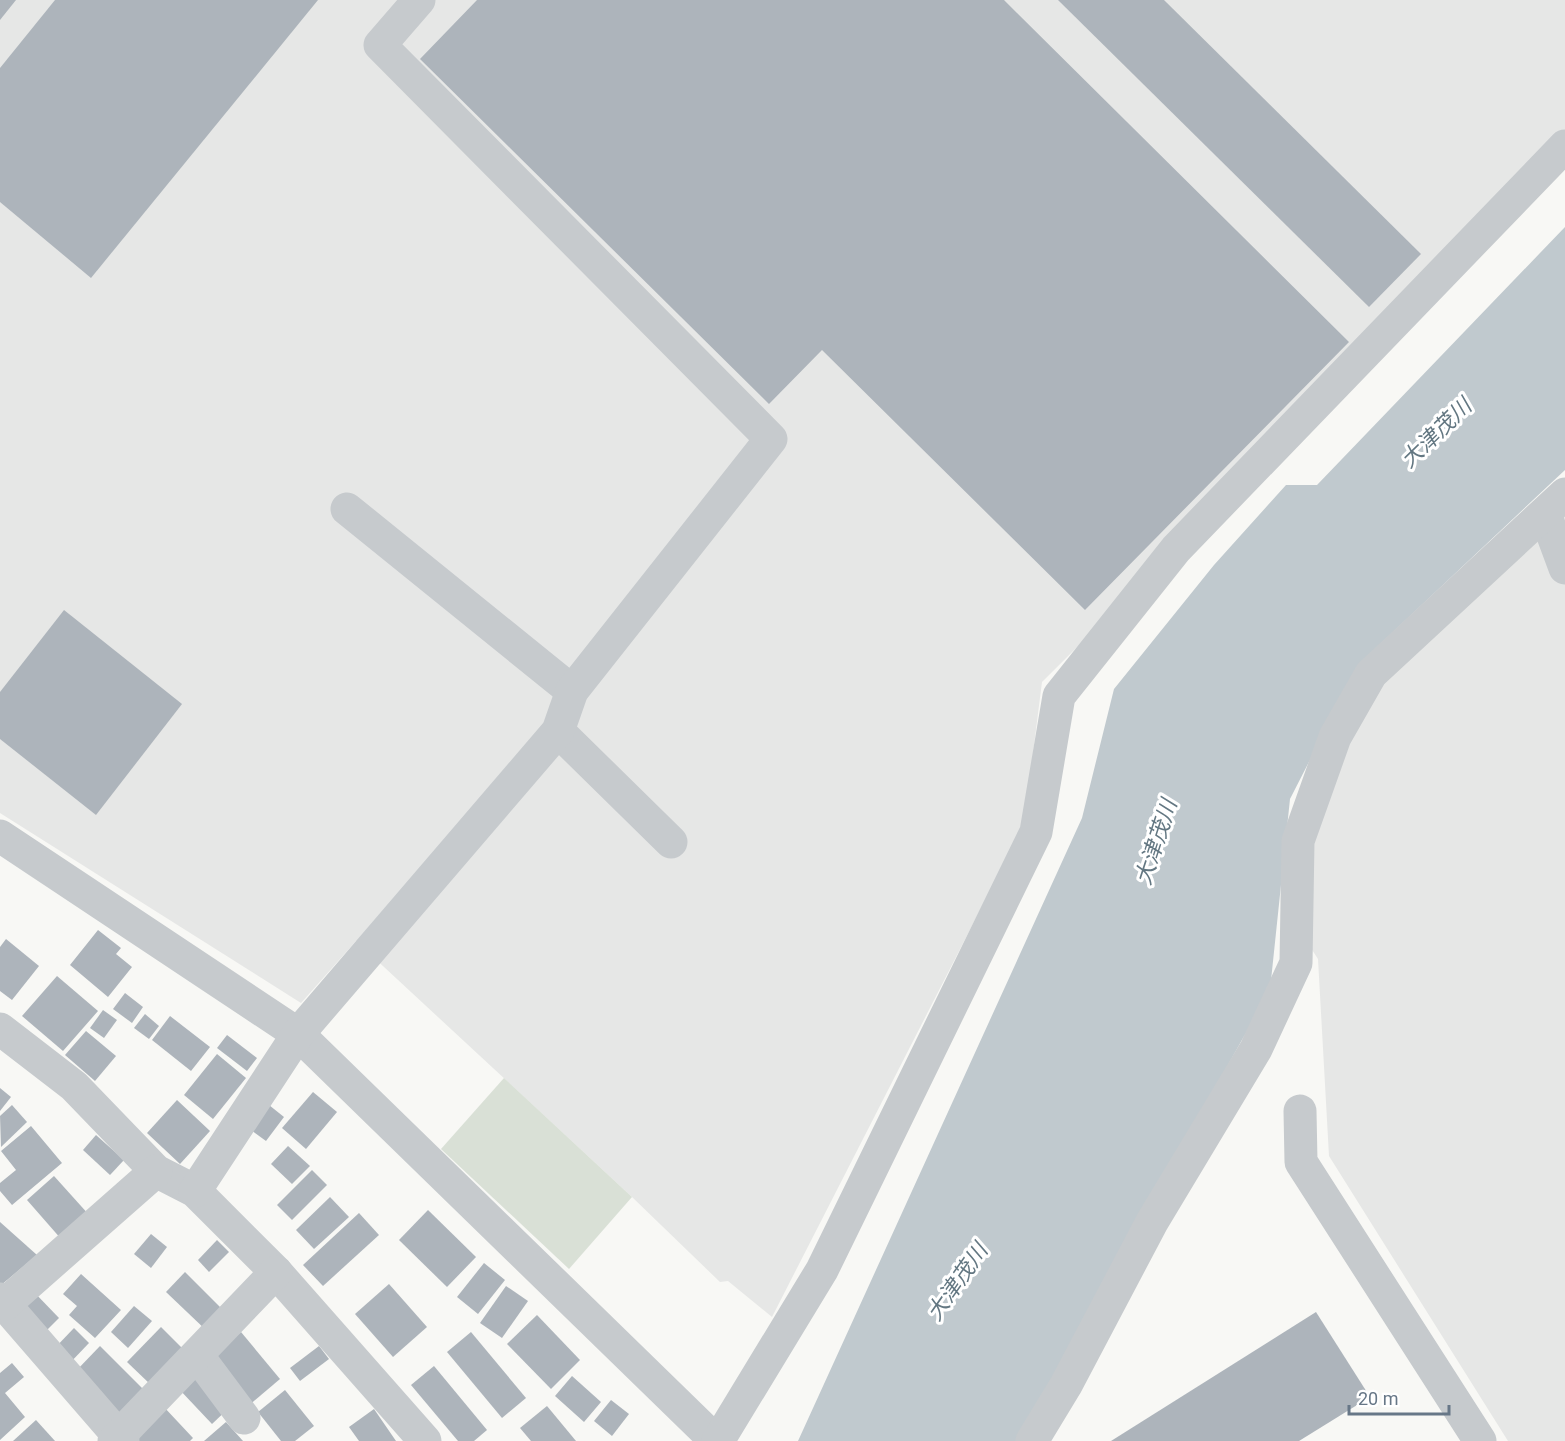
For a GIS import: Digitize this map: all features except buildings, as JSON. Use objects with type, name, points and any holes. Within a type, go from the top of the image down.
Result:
[{"type":"street","points":[[195,1191],[298,1034],[558,732],[572,691],[771,439],[380,45],[419,0]]},
{"type":"street","points":[[0,836],[298,1034],[717,1441],[822,1270],[1036,832],[1059,696],[1176,549],[1565,146]]},
{"type":"street","points":[[1555,504],[1565,568]]},
{"type":"street","points":[[1032,1441],[1066,1386],[1152,1222],[1256,1049],[1296,963],[1298,841],[1335,737],[1371,674],[1555,504]]},
{"type":"street","points":[[347,509],[572,691]]},
{"type":"street","points":[[558,732],[671,842]]},
{"type":"street","points":[[0,1029],[74,1086],[156,1172],[195,1191],[276,1272],[425,1441]]},
{"type":"street","points":[[1300,1111],[1301,1162],[1480,1441]]},
{"type":"street","points":[[156,1172],[3,1302],[119,1439],[276,1272]]},
{"type":"street","points":[[198,1355],[244,1418]]},
{"type":"shaded area","points":[[0,0],[1565,0],[1565,161],[1042,682],[1024,824],[772,1317],[728,1281],[720,1282],[632,1197],[356,941],[301,1003],[0,813]]},
{"type":"shaded area","points":[[1565,502],[1565,1441],[1508,1441],[1329,1156],[1318,959],[1309,945],[1307,846],[1368,695]]},
{"type":"shaded area","points":[[504,1078],[632,1197],[569,1269],[441,1149]]},
{"type":"water","name":"大津茂川","points":[[1565,227],[1565,470],[1359,664],[1290,799],[1270,990],[1017,1441],[798,1441],[1082,818],[1114,689],[1214,565],[1286,485],[1317,485]]}]
